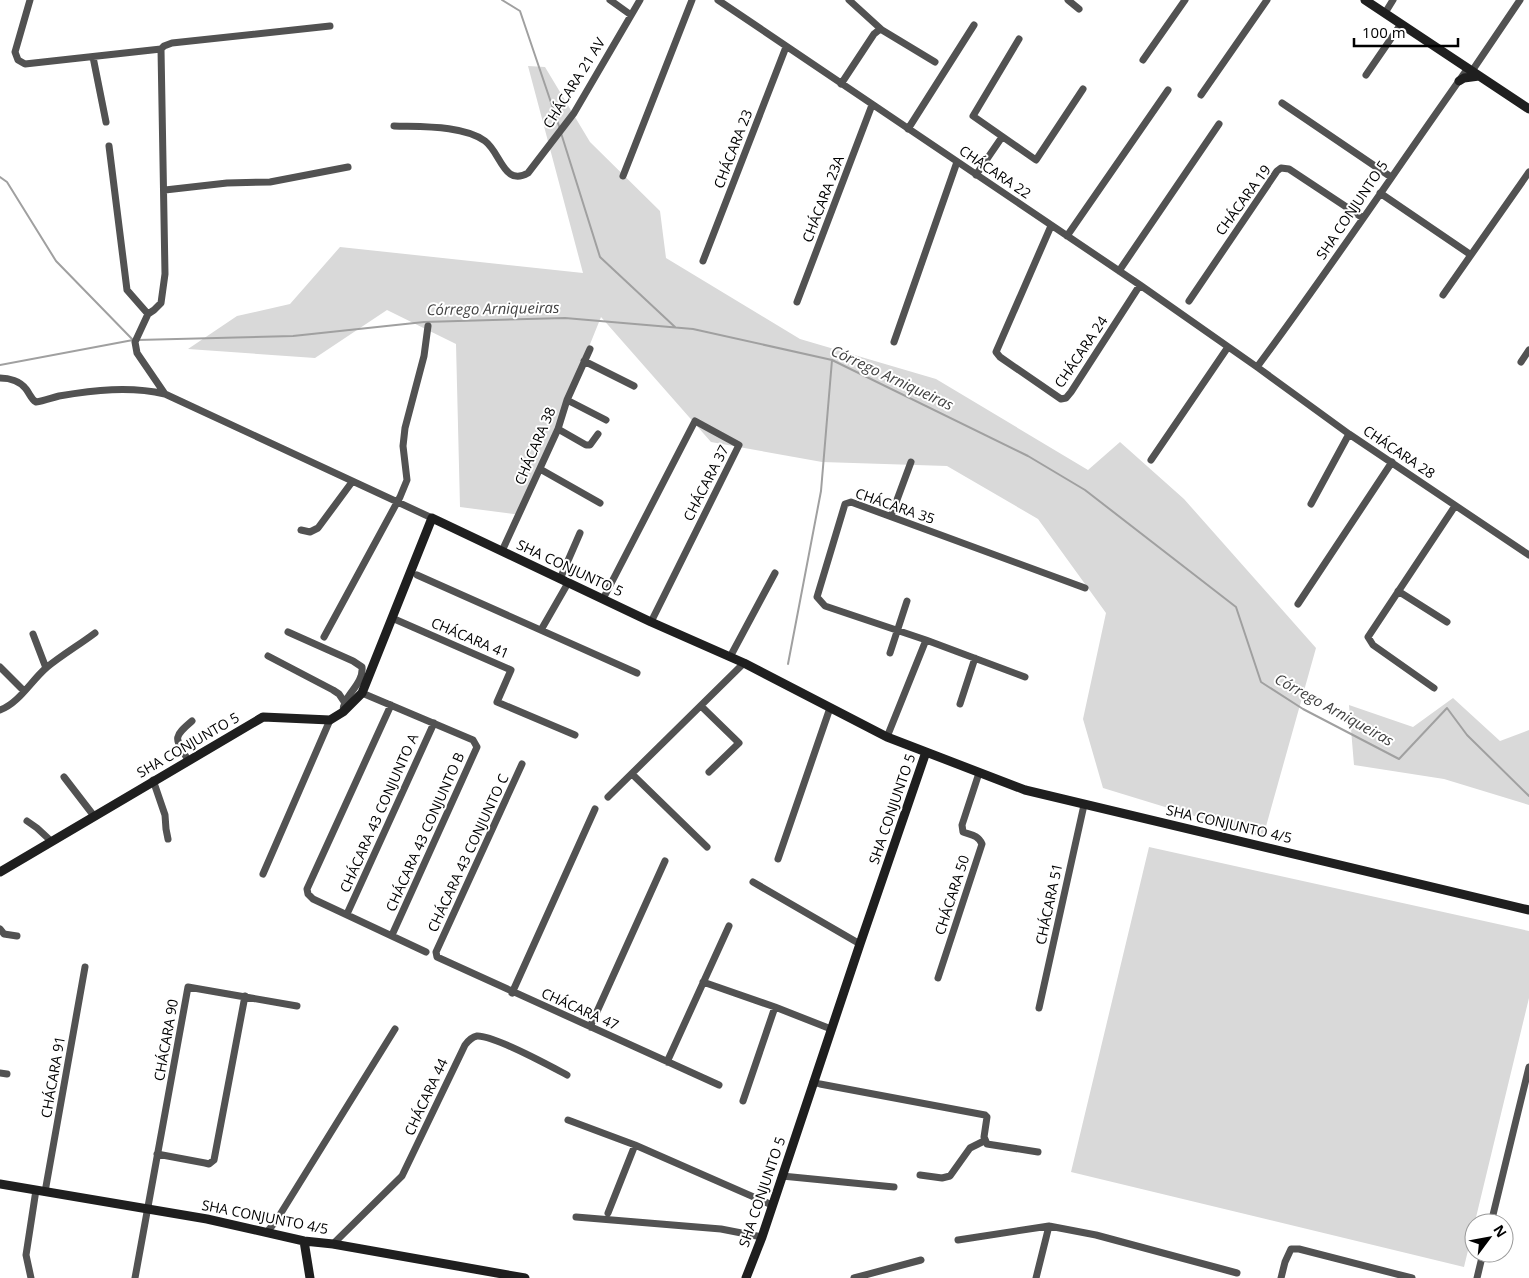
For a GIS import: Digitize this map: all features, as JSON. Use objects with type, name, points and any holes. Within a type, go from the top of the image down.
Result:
[{"type":"street","points":[[30,0],[15,52],[18,60],[25,64],[161,49],[172,43],[330,26]]},
{"type":"street","points":[[610,0],[631,15]]},
{"type":"street","name":"CHÁCARA 21 AV","points":[[394,126],[431,127],[470,133],[492,147],[508,173],[520,178],[528,173],[574,113],[640,0]]},
{"type":"street","points":[[623,176],[692,0]]},
{"type":"street","name":"CHÁCARA 22","points":[[718,0],[1140,285],[1257,367]]},
{"type":"street","points":[[1068,0],[1079,9]]},
{"type":"street","points":[[1144,60],[1185,0]]},
{"type":"street","points":[[1201,95],[1268,0]]},
{"type":"street","points":[[1365,0],[1529,109]]},
{"type":"street","points":[[1385,13],[1393,0]]},
{"type":"street","name":"SHA CONJUNTO 5","points":[[1257,367],[1314,290],[1459,81],[1473,72],[1520,0]]},
{"type":"street","points":[[854,2],[882,30],[935,62]]},
{"type":"street","points":[[1366,75],[1401,24]]},
{"type":"street","points":[[908,129],[974,25]]},
{"type":"street","points":[[841,84],[874,34],[882,30]]},
{"type":"street","points":[[1020,39],[973,116],[1036,160],[1083,89]]},
{"type":"street","name":"CHÁCARA 23","points":[[703,261],[786,47]]},
{"type":"street","points":[[161,49],[165,274],[161,303],[148,314],[135,342],[137,353],[165,394]]},
{"type":"street","points":[[93,56],[106,122]]},
{"type":"street","points":[[1459,81],[1473,72]]},
{"type":"street","points":[[1067,236],[1168,90]]},
{"type":"street","points":[[1282,104],[1391,177]]},
{"type":"street","name":"CHÁCARA 23A","points":[[797,302],[872,105]]},
{"type":"street","points":[[1119,271],[1219,124]]},
{"type":"street","points":[[976,175],[1002,137]]},
{"type":"street","points":[[110,146],[127,290],[148,314]]},
{"type":"street","points":[[894,342],[957,162]]},
{"type":"street","points":[[165,190],[226,183],[270,182],[348,167]]},
{"type":"street","name":"CHÁCARA 19","points":[[1189,301],[1277,171],[1281,168],[1289,169],[1363,218]]},
{"type":"street","points":[[1443,295],[1529,172]]},
{"type":"street","points":[[1380,193],[1471,255]]},
{"type":"street","name":"CHÁCARA 24","points":[[1051,226],[996,352],[1000,358],[1061,399],[1066,398],[1071,392],[1140,285]]},
{"type":"street","points":[[324,637],[407,480],[403,446],[405,428],[424,356],[428,326]]},
{"type":"street","points":[[1151,460],[1228,346]]},
{"type":"street","name":"CHÁCARA 38","points":[[502,551],[558,429],[567,400],[590,349]]},
{"type":"street","points":[[1521,362],[1529,350]]},
{"type":"street","points":[[584,361],[634,386]]},
{"type":"street","name":"CHÁCARA 28","points":[[1257,367],[1348,434],[1529,555]]},
{"type":"street","points":[[0,378],[18,382],[36,402],[95,391],[140,390],[165,394]]},
{"type":"street","name":"SHA CONJUNTO 5","points":[[165,394],[651,622],[730,657],[887,737],[926,752],[762,1237],[746,1278]]},
{"type":"street","points":[[567,400],[606,420]]},
{"type":"street","name":"CHÁCARA 37","points":[[603,599],[695,421],[738,445],[651,622]]},
{"type":"street","points":[[558,429],[586,445],[590,445],[598,434]]},
{"type":"street","points":[[1311,504],[1348,434]]},
{"type":"street","points":[[891,516],[911,462]]},
{"type":"street","points":[[1298,604],[1392,462]]},
{"type":"street","points":[[540,469],[600,503]]},
{"type":"street","points":[[300,530],[310,532],[318,528],[352,482]]},
{"type":"street","name":"CHÁCARA 35","points":[[1025,676],[825,606],[817,597],[844,504],[852,502],[1085,588]]},
{"type":"street","points":[[1434,688],[1373,645],[1368,639],[1370,632],[1456,506]]},
{"type":"street","points":[[263,874],[330,720],[362,692],[432,518]]},
{"type":"street","points":[[541,630],[564,581],[580,533]]},
{"type":"street","points":[[730,657],[774,573]]},
{"type":"street","points":[[417,575],[637,673]]},
{"type":"street","points":[[1398,591],[1447,622]]},
{"type":"street","points":[[890,653],[907,601]]},
{"type":"street","name":"CHÁCARA 41","points":[[392,618],[511,670],[497,702],[575,735]]},
{"type":"street","points":[[288,632],[353,661],[362,667],[359,681],[344,708]]},
{"type":"street","points":[[0,710],[5,708],[24,691],[46,668],[95,633]]},
{"type":"street","points":[[33,634],[46,668]]},
{"type":"street","points":[[887,737],[926,640]]},
{"type":"street","points":[[268,656],[334,690],[339,694],[344,708]]},
{"type":"street","points":[[960,704],[975,658]]},
{"type":"street","points":[[608,797],[744,664]]},
{"type":"street","points":[[0,666],[24,691]]},
{"type":"street","points":[[362,692],[434,723]]},
{"type":"street","points":[[391,705],[307,889],[308,894],[313,899],[426,952]]},
{"type":"street","points":[[702,706],[739,743],[709,772]]},
{"type":"street","points":[[778,859],[830,708]]},
{"type":"street","name":"SHA CONJUNTO 5","points":[[0,872],[153,780],[263,717],[330,720]]},
{"type":"street","points":[[188,760],[177,739],[178,734],[192,721]]},
{"type":"street","name":"CHÁCARA 43 CONJUNTO B","points":[[392,935],[477,747],[472,740],[434,723]]},
{"type":"street","name":"CHÁCARA 43 CONJUNTO A","points":[[347,914],[434,723]]},
{"type":"street","name":"SHA CONJUNTO 4/5","points":[[926,752],[1025,790],[1529,910]]},
{"type":"street","name":"CHÁCARA 43 CONJUNTO C","points":[[436,952],[522,764]]},
{"type":"street","name":"CHÁCARA 50","points":[[938,978],[982,844],[980,839],[963,832],[962,829],[979,773]]},
{"type":"street","points":[[632,774],[707,847]]},
{"type":"street","points":[[64,777],[94,816]]},
{"type":"street","points":[[153,780],[165,815],[168,838]]},
{"type":"street","name":"CHÁCARA 51","points":[[1039,1008],[1084,804]]},
{"type":"street","points":[[512,993],[595,809]]},
{"type":"street","points":[[28,821],[51,841]]},
{"type":"street","points":[[590,1027],[664,860]]},
{"type":"street","points":[[752,882],[860,944]]},
{"type":"street","points":[[667,1062],[729,926]]},
{"type":"street","points":[[0,929],[4,934],[16,936]]},
{"type":"street","name":"CHÁCARA 47","points":[[436,952],[439,959],[719,1085]]},
{"type":"street","name":"CHÁCARA 91","points":[[45,1192],[85,967]]},
{"type":"street","points":[[703,982],[831,1029]]},
{"type":"street","name":"CHÁCARA 90","points":[[135,1278],[149,1210],[157,1154],[188,987],[297,1006]]},
{"type":"street","points":[[157,1154],[209,1164],[214,1160],[245,996]]},
{"type":"street","points":[[743,1101],[775,1007]]},
{"type":"street","points":[[266,1232],[276,1221],[395,1029]]},
{"type":"street","name":"CHÁCARA 44","points":[[333,1244],[402,1176],[464,1045],[471,1039],[480,1036],[516,1049],[567,1075]]},
{"type":"street","points":[[1493,1213],[1529,1067]]},
{"type":"street","points":[[813,1082],[985,1115],[987,1117],[987,1124],[984,1141]]},
{"type":"street","points":[[568,1120],[635,1145],[772,1206]]},
{"type":"street","points":[[984,1141],[992,1146],[1038,1152]]},
{"type":"street","points":[[920,1175],[942,1178],[950,1176],[970,1148],[984,1141]]},
{"type":"street","points":[[608,1213],[635,1145]]},
{"type":"street","points":[[782,1176],[894,1187]]},
{"type":"street","name":"SHA CONJUNTO 4/5","points":[[0,1184],[207,1219],[304,1241],[333,1244],[525,1278]]},
{"type":"street","points":[[31,1278],[26,1255],[36,1190]]},
{"type":"street","points":[[576,1217],[721,1228],[762,1237]]},
{"type":"street","points":[[1036,1278],[1049,1226]]},
{"type":"street","points":[[958,1240],[1049,1226],[1096,1235],[1237,1274]]},
{"type":"street","points":[[304,1241],[310,1278]]},
{"type":"street","points":[[1281,1278],[1285,1262],[1292,1249],[1299,1249],[1412,1278]]},
{"type":"street","points":[[854,1278],[921,1260]]},
{"type":"street","points":[[1477,1278],[1481,1263]]},
{"type":"shaded area","points":[[528,66],[545,67],[590,142],[660,211],[666,258],[800,339],[936,379],[1088,470],[1120,442],[1184,499],[1316,648],[1263,837],[1103,788],[1083,719],[1106,613],[1038,519],[947,466],[822,462],[711,442],[601,317],[521,515],[460,507],[456,344],[387,310],[315,358],[188,349],[237,316],[290,304],[340,247],[583,273]]},
{"type":"shaded area","points":[[1453,698],[1500,741],[1529,730],[1529,805],[1444,779],[1354,765],[1349,705],[1413,727]]},
{"type":"shaded area","points":[[1149,847],[1529,931],[1529,998],[1477,1213],[1464,1213],[1464,1267],[1071,1172]]},
{"type":"waterway","points":[[502,0],[520,11],[560,129]]},
{"type":"waterway","points":[[561,133],[600,257],[675,327]]},
{"type":"waterway","points":[[0,177],[7,182],[56,261],[133,340]]},
{"type":"waterway","name":"Córrego Arniqueiras","points":[[137,340],[293,336],[424,322],[565,318],[693,329],[832,360],[1028,456],[1085,490],[1236,607],[1261,682],[1303,709],[1399,759],[1447,708],[1467,735],[1529,796]]},
{"type":"waterway","name":"Córrego Arniqueiras","points":[[0,365],[133,340]]},
{"type":"waterway","points":[[788,664],[821,491],[832,360]]}]
